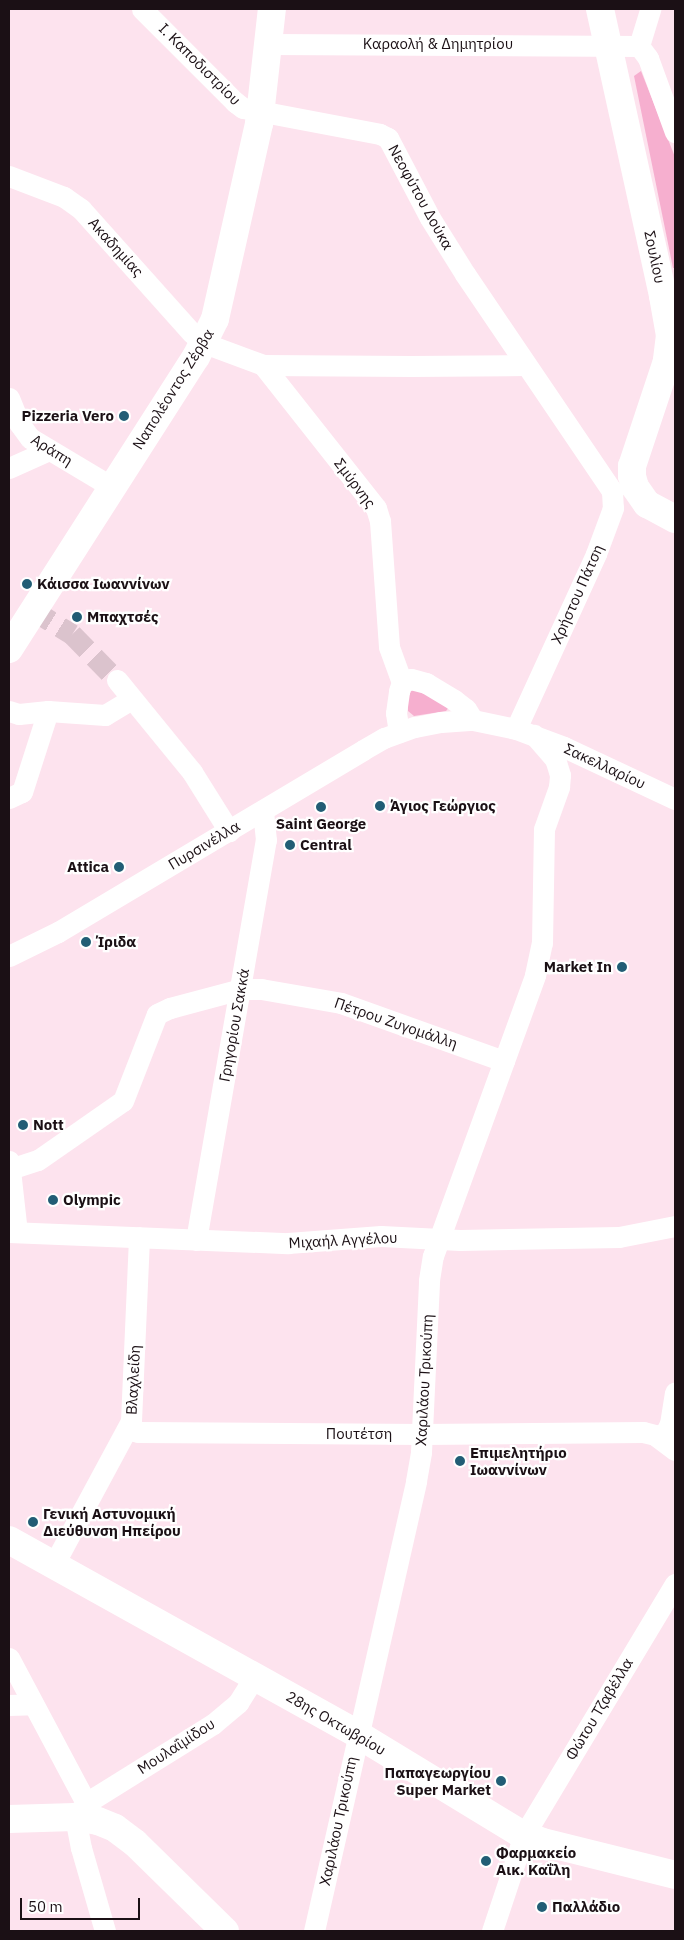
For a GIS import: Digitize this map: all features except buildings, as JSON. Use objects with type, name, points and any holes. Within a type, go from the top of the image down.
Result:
[{"type":"main road","name":"Ναπολέοντος Ζέρβα","points":[[9,649],[204,344],[219,307],[261,111],[272,9]]},
{"type":"main road","name":"Σουλίου","points":[[600,9],[670,335],[667,361],[631,470]]},
{"type":"main road","points":[[631,470],[635,486],[644,500],[654,509],[675,519]]},
{"type":"main road","name":"28ης Οκτωβρίου","points":[[9,1540],[357,1734],[524,1835],[543,1842],[675,1874]]},
{"type":"main road","points":[[9,1819],[81,1810],[123,1833],[225,1931]]},
{"type":"street","name":"Ι. Καποδιστρίου","points":[[142,9],[235,102],[248,109],[261,111]]},
{"type":"street","points":[[650,9],[639,46],[648,58],[675,132]]},
{"type":"street","name":"Καραολή & Δημητρίου","points":[[268,44],[639,46]]},
{"type":"street","name":"Νεοφύτου Δούκα","points":[[261,111],[380,134],[388,138],[430,218],[525,365],[607,482]]},
{"type":"street","name":"Ακαδημίας","points":[[9,176],[64,197],[81,209],[204,344]]},
{"type":"street","points":[[204,344],[264,365],[525,365]]},
{"type":"street","name":"Σμύρνης","points":[[264,365],[376,508],[380,521],[389,647],[402,682]]},
{"type":"street","name":"Αράπη","points":[[9,398],[22,430],[30,438],[112,487]]},
{"type":"street","points":[[9,468],[49,450]]},
{"type":"street","points":[[607,482],[631,470]]},
{"type":"street","name":"Χρήστου Πάτση","points":[[525,732],[613,508],[613,495],[607,482]]},
{"type":"street","points":[[596,554],[617,516],[624,510],[644,500]]},
{"type":"street","points":[[398,732],[397,706],[402,682],[411,679],[426,683],[460,704],[468,711],[473,720]]},
{"type":"street","points":[[117,680],[192,772],[229,830]]},
{"type":"street","points":[[9,711],[19,714],[48,710],[104,716],[132,699]]},
{"type":"street","points":[[9,798],[22,792],[48,710]]},
{"type":"street","name":"Σακελλαρίου","points":[[473,720],[525,732],[675,799]]},
{"type":"street","name":"Πυρσινέλλα","points":[[9,956],[58,932],[363,750],[398,732],[441,722],[473,720]]},
{"type":"street","name":"Χαριλάου Τρικούπη","points":[[314,1931],[357,1734],[416,1481],[422,1434],[429,1280],[438,1239],[535,975],[542,943],[544,836],[546,820],[559,787],[560,775],[555,759],[525,732]]},
{"type":"street","name":"Γρηγορίου Σακκά","points":[[196,1240],[266,840],[263,810]]},
{"type":"street","name":"Πέτρου Ζυγομάλλη","points":[[9,1165],[38,1160],[123,1101],[157,1014],[170,1008],[241,988],[261,989],[341,1003],[504,1062]]},
{"type":"street","points":[[9,1165],[13,1232]]},
{"type":"street","name":"Μιχαήλ Αγγέλου","points":[[13,1232],[288,1243],[361,1236],[438,1239],[619,1238],[675,1226]]},
{"type":"street","name":"Βλαχλείδη","points":[[54,1564],[128,1429],[132,1414],[139,1237]]},
{"type":"street","points":[[669,1445],[675,1392]]},
{"type":"street","name":"Πουτέτση","points":[[128,1429],[138,1432],[422,1434],[643,1432],[669,1445]]},
{"type":"street","name":"Φώτου Τζαβέλλα","points":[[492,1931],[524,1835],[667,1614],[675,1584]]},
{"type":"street","points":[[9,1658],[33,1704],[81,1810],[81,1848],[105,1931]]},
{"type":"street","name":"Μουλαΐμίδου","points":[[81,1810],[213,1724],[238,1703],[254,1677]]},
{"type":"street","points":[[9,1705],[33,1704]]},
{"type":"shaded area","points":[[641,71],[675,157],[675,268],[673,268],[634,76]]},
{"type":"shaded area","points":[[413,688],[450,706],[446,711],[414,716],[408,711],[408,697]]},
{"type":"tunnel","points":[[33,610],[72,634],[117,680]]},
{"type":"place","name":"Pizzeria Vero","points":[[124,416]]},
{"type":"place","name":"Κάισσα Ιωαννίνων","points":[[27,584]]},
{"type":"place","name":"Μπαχτσές","points":[[77,617]]},
{"type":"place","name":"Άγιος Γεώργιος","points":[[380,806]]},
{"type":"place","name":"Saint George","points":[[321,807]]},
{"type":"place","name":"Central","points":[[290,845]]},
{"type":"place","name":"Attica","points":[[119,867]]},
{"type":"place","name":"Ίριδα","points":[[86,942]]},
{"type":"place","name":"Market In","points":[[622,967]]},
{"type":"place","name":"Nott","points":[[23,1125]]},
{"type":"place","name":"Olympic","points":[[53,1200]]},
{"type":"place","name":"Επιμελητήριο Ιωαννίνων","points":[[460,1461]]},
{"type":"place","name":"Γενική Αστυνομική Διεύθυνση Ηπείρου","points":[[33,1522]]},
{"type":"place","name":"Παπαγεωργίου Super Market","points":[[501,1781]]},
{"type":"place","name":"Φαρμακείο Αικ. Καΐλη","points":[[486,1861]]},
{"type":"place","name":"Παλλάδιο","points":[[542,1907]]}]
